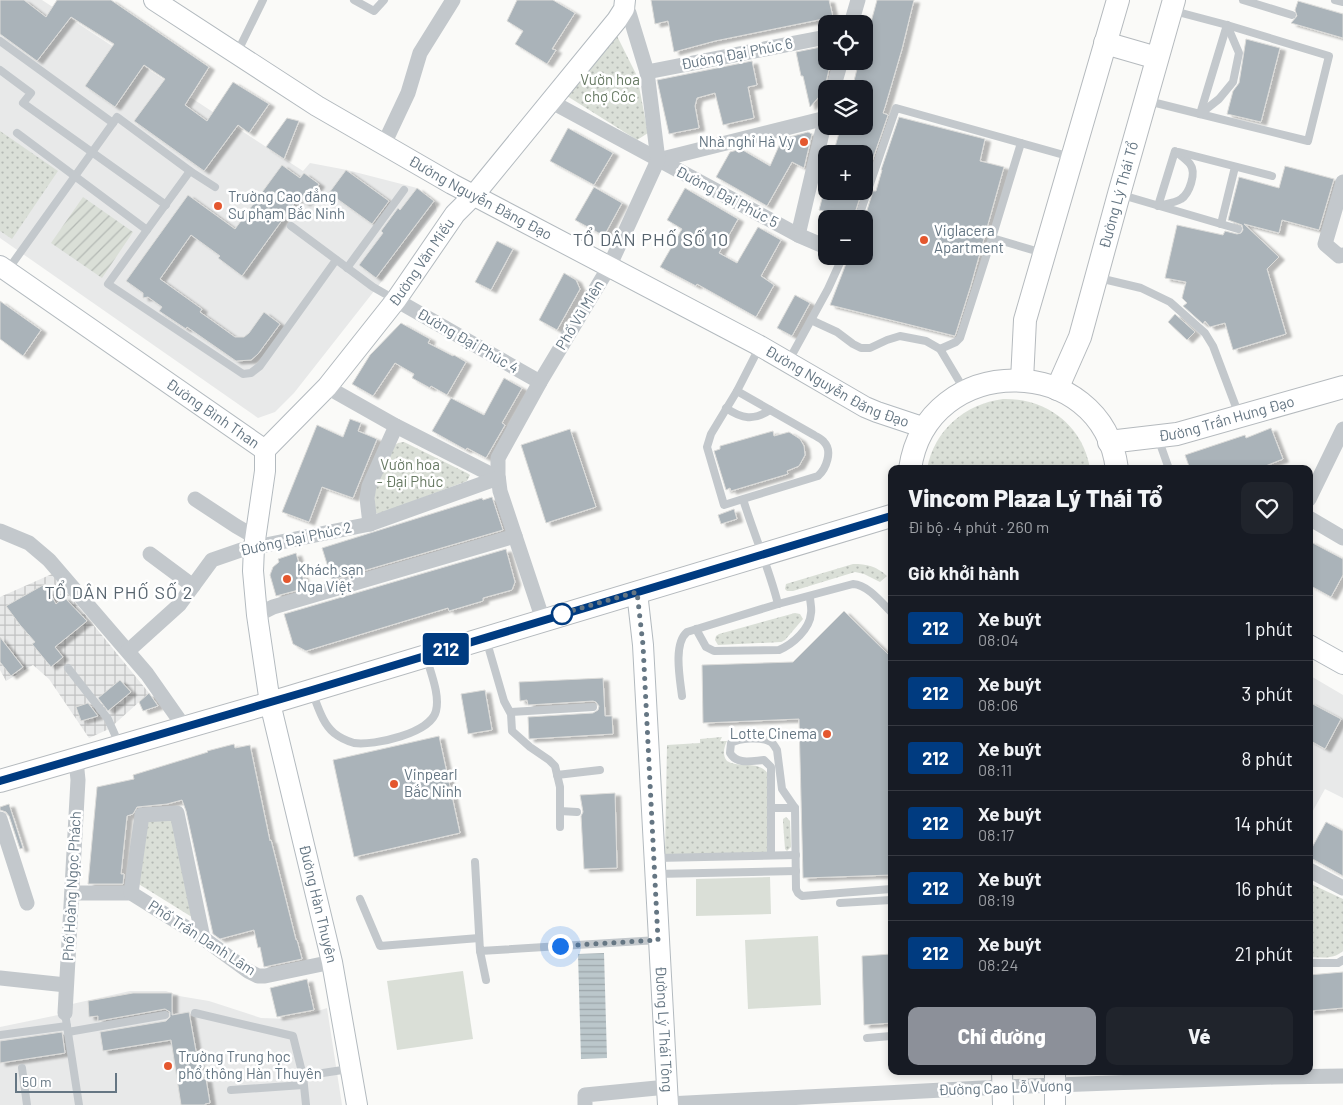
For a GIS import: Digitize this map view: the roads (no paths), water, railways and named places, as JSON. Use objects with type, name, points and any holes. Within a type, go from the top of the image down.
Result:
[{"type":"main road","points":[[1022,380],[1024,326],[1118,0]]},
{"type":"main road","name":"Đường Lý Thái Tổ","points":[[1057,389],[1080,337],[1173,5]]},
{"type":"main road","points":[[1105,43],[1157,58]]},
{"type":"main road","points":[[911,465],[915,450],[925,428],[946,404],[965,391],[982,384],[1022,380],[1040,383],[1057,389],[1072,397],[1085,408],[1101,427],[1109,442],[1116,465]]},
{"type":"main road","name":"Đường Trần Hưng Đạo","points":[[1109,442],[1177,434],[1342,392]]},
{"type":"main road","points":[[0,781],[270,703],[888,517]]},
{"type":"street","name":"Đường Nguyễn Đăng Đạo","points":[[154,0],[236,55],[318,106],[474,195],[760,346],[872,410],[925,428]]},
{"type":"street","points":[[384,144],[408,93],[420,53],[453,0]]},
{"type":"street","points":[[854,15],[858,0]]},
{"type":"street","points":[[625,3],[647,72],[658,160],[818,119]]},
{"type":"street","name":"Đường Văn Miếu","points":[[265,450],[327,387],[396,300],[455,214],[474,195],[617,20],[625,3]]},
{"type":"street","name":"Đường Đại Phúc 6","points":[[647,72],[818,39]]},
{"type":"street","name":"Đường Đại Phúc 5","points":[[550,102],[798,235],[822,135]]},
{"type":"street","name":"Phố Vũ Miên","points":[[543,620],[500,491],[497,466],[501,453],[540,382],[609,267],[658,160]]},
{"type":"street","points":[[1337,253],[1325,244],[1343,182]]},
{"type":"street","points":[[798,235],[818,244]]},
{"type":"street","name":"Đường Bình Than","points":[[4,268],[265,450],[265,471],[254,542],[253,571],[257,614],[270,703]]},
{"type":"street","name":"Đường Đại Phúc 4","points":[[396,300],[540,382]]},
{"type":"street","points":[[327,387],[396,426],[498,478]]},
{"type":"street","points":[[370,524],[366,498],[369,486],[396,426]]},
{"type":"street","points":[[1313,491],[1343,428]]},
{"type":"street","name":"Đường Đại Phúc 2","points":[[128,651],[179,605],[212,560],[254,542],[370,524],[498,478]]},
{"type":"street","points":[[195,499],[236,526],[254,542]]},
{"type":"street","points":[[1313,520],[1343,538]]},
{"type":"street","points":[[0,531],[29,543],[49,560],[153,681],[180,721],[182,728]]},
{"type":"street","points":[[257,614],[515,536]]},
{"type":"street","points":[[150,554],[193,586]]},
{"type":"street","name":"Đường Lý Thái Tông","points":[[637,592],[643,645],[667,1099]]},
{"type":"street","points":[[1313,647],[1343,664]]},
{"type":"street","name":"Đường Hàn Thuyên","points":[[270,703],[332,962],[357,1105]]},
{"type":"street","name":"Phố Hoàng Ngọc Phách","points":[[66,1023],[66,985],[78,780],[76,760]]},
{"type":"street","points":[[131,893],[142,815],[177,813],[203,938]]},
{"type":"street","points":[[0,819],[27,903]]},
{"type":"street","points":[[1313,872],[1343,888]]},
{"type":"street","name":"Phố Trần Danh Lãm","points":[[72,893],[131,893],[203,938],[248,971],[258,976],[332,962]]},
{"type":"street","points":[[0,978],[66,985]]},
{"type":"street","name":"Đường Cao Lỗ Vương","points":[[585,1105],[585,1095],[667,1099],[802,1101],[1002,1088],[1055,1088],[1258,1075]]},
{"type":"street","name":"Đường Cao Lỗ Vương","points":[[1308,1075],[1343,1076]]},
{"type":"lane","points":[[236,55],[263,0]]},
{"type":"lane","points":[[354,0],[374,11],[384,0]]},
{"type":"lane","points":[[1242,0],[1292,15]]},
{"type":"lane","points":[[1335,0],[1343,2]]},
{"type":"lane","points":[[1146,100],[1308,141],[1329,56],[1227,25],[1173,5]]},
{"type":"lane","points":[[1200,114],[1227,25]]},
{"type":"lane","points":[[1200,114],[1219,100],[1233,82],[1239,53],[1227,25]]},
{"type":"lane","points":[[0,41],[113,123]]},
{"type":"lane","points":[[0,70],[31,93],[23,103],[166,205]]},
{"type":"lane","points":[[861,210],[896,108],[1073,157]]},
{"type":"lane","points":[[4,268],[75,176],[117,117],[190,171],[215,187]]},
{"type":"lane","points":[[17,133],[147,230]]},
{"type":"lane","points":[[940,349],[956,342],[960,338],[1021,143]]},
{"type":"lane","points":[[1158,206],[1175,151]]},
{"type":"lane","points":[[1158,206],[1179,201],[1186,196],[1193,170],[1190,164],[1175,151]]},
{"type":"lane","points":[[1175,151],[1272,176]]},
{"type":"lane","points":[[1221,224],[1235,166]]},
{"type":"lane","points":[[190,171],[108,284],[243,374],[246,375],[255,371],[260,366],[336,260]]},
{"type":"lane","points":[[348,268],[404,190]]},
{"type":"lane","points":[[1119,194],[1238,229]]},
{"type":"lane","points":[[291,226],[373,287],[396,300]]},
{"type":"lane","points":[[992,238],[1045,254]]},
{"type":"lane","points":[[788,362],[838,265]]},
{"type":"lane","points":[[1096,277],[1141,288],[1170,302],[1205,333],[1213,346],[1240,417]]},
{"type":"lane","points":[[811,320],[837,332],[861,348],[870,348],[900,336],[926,341],[940,349],[965,391]]},
{"type":"lane","points":[[737,391],[824,442],[827,446],[828,454],[826,466],[818,476],[814,479],[724,505],[707,447],[711,434],[737,391],[760,346]]},
{"type":"lane","points":[[726,408],[737,415],[752,418],[770,410]]},
{"type":"lane","points":[[1158,437],[1168,465]]},
{"type":"lane","points":[[743,499],[778,604]]},
{"type":"lane","points":[[682,696],[680,641],[687,632],[778,604],[858,584],[867,589],[888,609]]},
{"type":"lane","points":[[696,629],[706,647],[714,651],[779,650],[796,640],[808,624],[811,612],[810,597]]},
{"type":"lane","points":[[486,637],[504,700],[510,712],[512,731],[554,766],[560,787],[560,827]]},
{"type":"lane","points":[[312,690],[325,723],[332,732],[342,738],[354,743],[378,742],[400,736],[418,730],[432,720],[436,711],[437,698],[426,656]]},
{"type":"lane","points":[[68,668],[104,713],[120,746]]},
{"type":"lane","points":[[510,712],[593,707]]},
{"type":"lane","points":[[771,855],[771,767],[764,760],[739,761],[733,759],[730,753],[731,743],[738,740],[768,740],[778,752],[782,790],[795,808],[796,891],[802,896],[888,889]]},
{"type":"lane","points":[[557,775],[600,770]]},
{"type":"lane","points":[[772,808],[795,808]]},
{"type":"lane","points":[[560,811],[578,812]]},
{"type":"lane","points":[[654,866],[771,855],[796,855]]},
{"type":"lane","points":[[475,862],[480,951],[486,980]]},
{"type":"lane","points":[[654,866],[796,871]]},
{"type":"lane","points":[[360,899],[380,946],[480,938]]},
{"type":"lane","points":[[840,903],[888,900]]},
{"type":"lane","points":[[480,951],[658,940]]},
{"type":"lane","points":[[1313,963],[1338,963],[1343,960]]},
{"type":"lane","points":[[195,1013],[293,1036],[303,1080],[306,1105]]},
{"type":"lane","points":[[0,1035],[66,1023],[164,1015]]},
{"type":"lane","points":[[66,1023],[79,1105]]},
{"type":"lane","points":[[868,1038],[888,1036]]},
{"type":"lane","points":[[22,1068],[27,1105]]},
{"type":"lane","points":[[232,1090],[303,1080],[351,1069]]},
{"type":"place","name":"Nhà nghỉ Hà Vy","points":[[804,142]]},
{"type":"place","name":"Trường Cao đẳng Sư phạm Bắc Ninh","points":[[218,206]]},
{"type":"place","name":"Viglacera Apartment","points":[[924,240]]},
{"type":"place","name":"Khách sạn Nga Việt","points":[[287,579]]},
{"type":"place","name":"Lotte Cinema","points":[[827,734]]},
{"type":"place","name":"Vinpearl Bắc Ninh","points":[[394,784]]},
{"type":"place","name":"Trường Trung học phổ thông Hàn Thuyên","points":[[168,1066]]},
{"type":"district","name":"TỔ DÂN PHỐ SỐ 10","points":[[651,240]]},
{"type":"district","name":"TỔ DÂN PHỐ SỐ 2","points":[[119,593]]},
{"type":"park label","name":"Vườn hoa chợ Cóc","points":[[610,88]]},
{"type":"park label","name":"Vườn hoa - Đại Phúc","points":[[410,474]]}]
